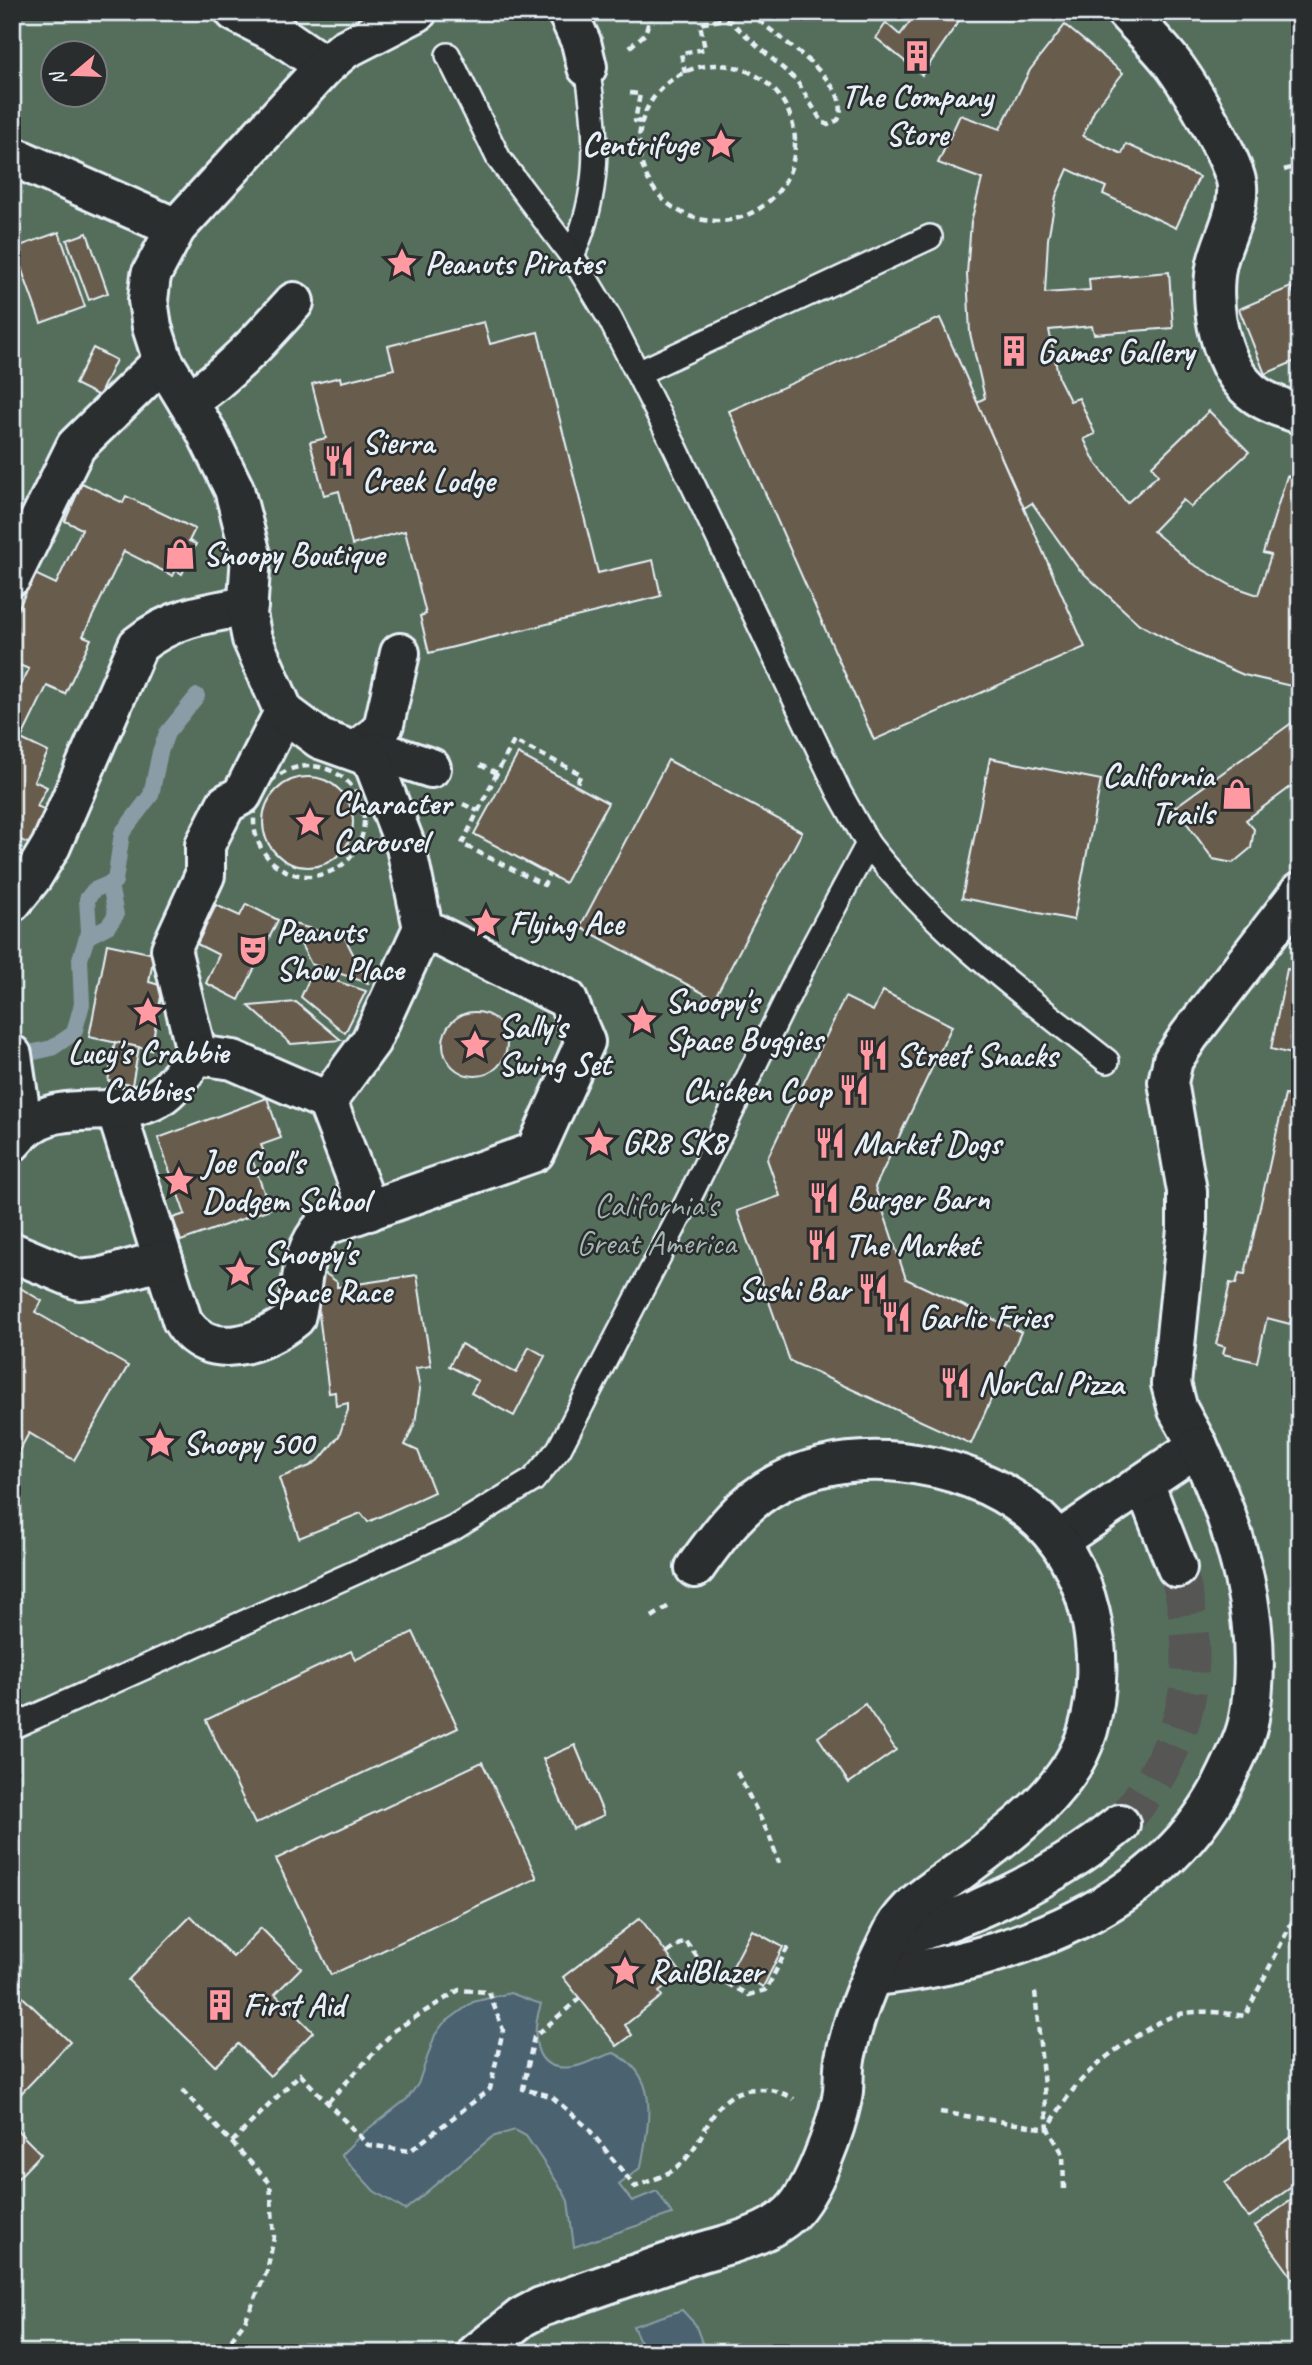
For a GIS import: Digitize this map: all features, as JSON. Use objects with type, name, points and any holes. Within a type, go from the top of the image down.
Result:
[{"type":"street","points":[[417,12],[335,58],[176,229],[151,275],[148,300],[152,327],[163,361],[221,460],[243,521],[251,555],[248,606],[252,639],[284,712],[320,739],[356,751],[388,754],[431,768]]},
{"type":"street","points":[[567,12],[581,42],[603,59]]},
{"type":"street","points":[[1126,12],[1176,68],[1231,166],[1237,184],[1237,200],[1217,263],[1213,295],[1216,324],[1238,379],[1256,395],[1300,414]]},
{"type":"street","points":[[241,14],[280,35],[335,58]]},
{"type":"street","points":[[12,156],[176,229]]},
{"type":"street","points":[[188,402],[216,383],[249,352],[294,302]]},
{"type":"street","points":[[12,576],[76,446],[163,361]]},
{"type":"street","points":[[12,902],[33,876],[51,846],[138,645],[158,629],[179,619],[248,606]]},
{"type":"street","points":[[356,751],[378,734],[384,724],[400,653]]},
{"type":"street","points":[[197,1055],[171,949],[205,875],[205,845],[226,804],[242,795],[284,712]]},
{"type":"street","points":[[327,1101],[371,1041],[423,928],[406,847],[387,792],[374,764],[356,751]]},
{"type":"street","points":[[872,1976],[942,1967],[992,1954],[1083,1916],[1118,1895],[1179,1848],[1220,1791],[1249,1720],[1253,1679],[1252,1633],[1239,1555],[1224,1509],[1198,1446],[1178,1410],[1171,1384],[1187,1229],[1187,1191],[1168,1082],[1174,1060],[1189,1036],[1300,892]]},
{"type":"street","points":[[115,1107],[163,1260],[190,1333],[201,1342],[215,1346],[255,1341],[279,1331],[295,1318],[310,1241],[324,1226],[535,1152],[585,1042],[567,999],[423,928]]},
{"type":"street","points":[[197,1055],[233,1060],[327,1101],[369,1211]]},
{"type":"street","points":[[14,1069],[17,1136],[54,1114],[153,1100],[165,1092],[197,1055]]},
{"type":"street","points":[[12,1252],[79,1280],[99,1278],[163,1260]]},
{"type":"street","points":[[1058,1541],[1198,1446]]},
{"type":"street","points":[[477,2353],[522,2317],[567,2298],[757,2233],[791,2213],[807,2193],[834,2123],[842,2098],[844,2059],[852,2028],[872,1976],[898,1923],[915,1903],[962,1869],[1042,1803],[1070,1769],[1087,1733],[1095,1698],[1097,1656],[1091,1614],[1076,1574],[1058,1541],[1033,1514],[1002,1492],[965,1476],[922,1465],[877,1460],[840,1463],[806,1471],[776,1484],[749,1503],[723,1530],[695,1568]]},
{"type":"street","points":[[1143,1483],[1177,1568]]},
{"type":"street","points":[[888,1941],[934,1927],[1019,1892],[1061,1868],[1120,1824]]},
{"type":"lane","points":[[448,55],[499,159],[572,256],[638,373],[784,679],[868,844],[912,898],[963,947],[1107,1060]]},
{"type":"lane","points":[[572,256],[587,222],[593,191],[594,123],[603,59]]},
{"type":"lane","points":[[638,373],[930,237]]},
{"type":"lane","points":[[12,1727],[454,1528],[533,1480],[559,1449],[686,1204],[808,954],[868,844]]},
{"type":"path","points":[[603,59],[638,42],[645,34],[652,12]]},
{"type":"path","points":[[685,73],[681,52],[705,49],[700,24],[720,20],[731,22],[797,81],[822,122],[828,125],[838,120],[841,106],[820,73],[797,48],[760,23],[750,12]]},
{"type":"path","points":[[720,65],[743,70],[765,82],[782,100],[792,123],[795,147],[790,172],[778,193],[757,211],[732,220],[705,221],[680,212],[659,195],[645,172],[639,146],[642,122],[654,97],[673,79],[695,68],[720,65]]},
{"type":"path","points":[[640,94],[635,121],[642,122]]},
{"type":"path","points":[[549,874],[544,885],[462,844],[514,741],[581,774],[576,785]]},
{"type":"path","points":[[431,768],[461,757],[497,772]]},
{"type":"path","points":[[301,766],[318,767],[335,772],[359,797],[363,831],[357,848],[347,861],[316,876],[299,875],[283,870],[269,860],[259,845],[254,812],[260,795],[271,781],[285,771],[301,766]]},
{"type":"path","points":[[737,1772],[769,1835],[779,1863]]},
{"type":"path","points":[[1048,2129],[1078,2082],[1101,2058],[1156,2024],[1184,2013],[1218,2011],[1245,2016],[1300,1906]]},
{"type":"path","points":[[667,1954],[685,1940],[709,1974],[749,1996],[766,1990],[790,1943]]},
{"type":"path","points":[[1034,1978],[1048,2129],[1063,2154],[1064,2189]]},
{"type":"path","points":[[232,2142],[300,2074],[327,2103],[345,2122],[369,2145],[410,2151],[490,2090],[503,2030],[489,1992],[459,1990],[395,2030],[327,2103]]},
{"type":"path","points":[[580,1998],[534,2037],[523,2090],[551,2096],[587,2127],[635,2188],[676,2168],[685,2159],[716,2109],[737,2092],[749,2089],[774,2090],[834,2123]]},
{"type":"path","points":[[183,2090],[270,2183],[274,2237],[267,2271],[254,2304],[221,2353]]},
{"type":"path","points":[[940,2112],[1048,2129]]},
{"type":"green space","name":"California's Great America","points":[[12,12],[1300,12],[1300,2353],[12,2353]]},
{"type":"water","points":[[510,1993],[541,2004],[536,2026],[537,2048],[548,2063],[558,2067],[572,2067],[614,2053],[629,2063],[639,2075],[648,2103],[641,2167],[619,2185],[632,2201],[657,2191],[672,2214],[574,2247],[568,2201],[563,2191],[526,2136],[515,2130],[492,2137],[405,2210],[374,2191],[341,2155],[364,2132],[407,2099],[418,2084],[435,2035],[443,2024],[473,2002]]},
{"type":"water","points":[[682,2310],[695,2324],[706,2353],[645,2353],[633,2326]]},
{"type":"building","name":"The Company Store","points":[[899,12],[965,12],[922,75],[876,38],[886,23],[900,35],[911,20]]},
{"type":"building","name":"Games Gallery","points":[[1065,25],[1123,73],[1095,109],[1083,136],[1122,154],[1126,144],[1199,177],[1176,228],[1103,194],[1106,187],[1068,169],[1056,196],[1048,239],[1045,293],[1090,290],[1089,279],[1169,272],[1173,328],[1094,334],[1092,326],[1049,330],[1059,379],[1070,401],[1079,398],[1095,434],[1084,439],[1095,462],[1127,503],[1158,475],[1152,466],[1209,411],[1249,452],[1191,507],[1183,500],[1153,531],[1191,563],[1232,586],[1258,595],[1271,555],[1263,553],[1287,476],[1300,480],[1300,588],[1294,606],[1300,608],[1300,688],[1244,675],[1193,653],[1139,624],[1078,568],[1032,503],[1024,508],[977,402],[985,398],[970,333],[967,274],[971,222],[982,179],[938,163],[960,115],[1000,129],[1030,70]]},
{"type":"building","points":[[59,232],[85,307],[41,323],[14,248]]},
{"type":"building","points":[[87,233],[108,293],[89,300],[67,240]]},
{"type":"building","points":[[1291,287],[1300,310],[1300,359],[1265,374],[1239,309]]},
{"type":"building","points":[[940,318],[1085,647],[874,740],[729,411]]},
{"type":"building","points":[[484,322],[490,344],[538,332],[598,573],[653,560],[661,596],[429,653],[420,616],[426,614],[405,531],[352,545],[339,491],[324,495],[310,442],[326,438],[312,384],[340,377],[341,382],[394,369],[388,346]]},
{"type":"building","points":[[93,348],[116,360],[99,396],[75,384]]},
{"type":"building","points":[[82,483],[123,503],[126,496],[195,529],[189,541],[196,544],[182,574],[176,570],[173,576],[124,551],[83,636],[91,639],[65,694],[47,686],[21,739],[48,752],[34,781],[47,787],[37,806],[52,814],[36,847],[21,840],[12,857],[12,703],[29,669],[12,662],[12,621],[35,574],[56,584],[82,529],[65,521]]},
{"type":"building","name":"California Trails","points":[[1300,717],[1300,780],[1246,820],[1254,829],[1251,848],[1233,863],[1213,859],[1175,807]]},
{"type":"building","points":[[518,754],[608,803],[565,883],[474,834]]},
{"type":"building","points":[[990,758],[1101,780],[1074,920],[962,898]]},
{"type":"building","points":[[668,760],[802,832],[714,999],[580,927]]},
{"type":"building","points":[[308,777],[325,780],[340,790],[350,805],[353,822],[350,839],[340,854],[325,864],[308,867],[291,864],[276,854],[266,839],[263,822],[266,805],[276,790],[291,780]]},
{"type":"building","points":[[246,904],[278,920],[239,1000],[206,983],[219,955],[197,944],[216,905],[240,916]]},
{"type":"building","points":[[290,923],[345,938],[368,983],[311,964]]},
{"type":"building","points":[[107,944],[154,954],[149,982],[163,986],[151,1050],[89,1037]]},
{"type":"building","points":[[1287,969],[1300,972],[1300,1056],[1271,1049]]},
{"type":"building","points":[[312,973],[366,991],[345,1033],[301,997]]},
{"type":"building","name":"The Market","points":[[883,991],[952,1026],[875,1187],[906,1279],[1021,1332],[971,1444],[790,1361],[737,1211],[780,1196],[767,1159],[845,997],[873,1011]]},
{"type":"building","points":[[296,1002],[341,1040],[291,1044],[249,1006]]},
{"type":"building","points":[[475,1012],[498,1021],[507,1044],[498,1067],[475,1076],[452,1067],[443,1044],[452,1021]]},
{"type":"building","points":[[115,1042],[139,1047],[132,1085],[108,1081]]},
{"type":"building","points":[[1285,1095],[1300,1098],[1300,1282],[1290,1324],[1267,1318],[1257,1362],[1223,1354],[1225,1347],[1216,1344],[1230,1283],[1236,1284],[1239,1273],[1245,1274]]},
{"type":"building","points":[[267,1098],[281,1138],[261,1145],[264,1152],[251,1156],[270,1209],[181,1241],[173,1218],[185,1214],[158,1138]]},
{"type":"building","points":[[326,1274],[337,1282],[337,1287],[417,1275],[431,1366],[416,1368],[420,1389],[415,1423],[405,1445],[418,1451],[434,1492],[368,1522],[361,1513],[299,1538],[279,1478],[310,1466],[321,1458],[339,1436],[348,1410],[348,1403],[336,1406],[335,1392],[329,1393],[314,1275]]},
{"type":"building","points":[[17,1286],[42,1301],[35,1312],[128,1366],[74,1460],[29,1433],[17,1455],[12,1453],[12,1331],[17,1323],[12,1320],[12,1294]]},
{"type":"building","points":[[461,1344],[516,1373],[529,1347],[545,1356],[514,1416],[471,1393],[478,1381],[449,1366]]},
{"type":"building","points":[[413,1632],[458,1728],[255,1824],[206,1720],[351,1651],[355,1660]]},
{"type":"building","points":[[865,1704],[896,1750],[849,1783],[818,1737]]},
{"type":"building","points":[[575,1745],[604,1815],[573,1829],[543,1759]]},
{"type":"building","points":[[482,1762],[537,1878],[331,1975],[276,1859]]},
{"type":"building","name":"First Aid","points":[[191,1916],[233,1957],[261,1928],[301,1968],[275,1994],[313,2032],[270,2076],[238,2044],[215,2066],[128,1980]]},
{"type":"building","points":[[640,1918],[682,1974],[659,1992],[662,1996],[625,2025],[632,2035],[617,2046],[563,1977]]},
{"type":"building","points":[[752,1930],[783,1947],[763,1987],[731,1970]]},
{"type":"building","points":[[12,1987],[70,2042],[12,2103]]},
{"type":"building","points":[[12,2125],[41,2154],[12,2184]]},
{"type":"building","points":[[1300,2131],[1300,2181],[1248,2218],[1225,2183]]},
{"type":"building","points":[[1300,2194],[1300,2288],[1255,2226]]},
{"type":"waterway","points":[[12,1057],[52,1048],[74,1033],[82,1004],[80,959],[89,931],[87,899],[94,890],[115,881],[122,833],[151,795],[167,733],[197,696]]},
{"type":"waterway","points":[[87,937],[108,926],[116,915],[110,885]]},
{"type":"tunnel","points":[[1120,1824],[1162,1766],[1176,1735],[1185,1704],[1190,1672],[1190,1639],[1186,1604],[1177,1568]]},
{"type":"place","name":"The Company Store","points":[[917,56]]},
{"type":"place","name":"Centrifuge","points":[[721,144]]},
{"type":"place","name":"Peanuts Pirates","points":[[402,263]]},
{"type":"place","name":"Games Gallery","points":[[1014,351]]},
{"type":"place","name":"Sierra Creek Lodge","points":[[339,461]]},
{"type":"place","name":"Snoopy Boutique","points":[[180,554]]},
{"type":"place","name":"California Trails","points":[[1237,794]]},
{"type":"place","name":"Character Carousel","points":[[310,822]]},
{"type":"place","name":"Flying Ace","points":[[486,923]]},
{"type":"place","name":"Peanuts Show Place","points":[[253,950]]},
{"type":"place","name":"Lucy's Crabbie Cabbies","points":[[148,1012]]},
{"type":"place","name":"Snoopy's Space Buggies","points":[[642,1020]]},
{"type":"place","name":"Sally's Swing Set","points":[[475,1045]]},
{"type":"place","name":"Street Snacks","points":[[873,1055]]},
{"type":"place","name":"Chicken Coop","points":[[854,1090]]},
{"type":"place","name":"GR8 SK8","points":[[599,1142]]},
{"type":"place","name":"Market Dogs","points":[[830,1143]]},
{"type":"place","name":"Joe Cool's Dodgem School","points":[[179,1181]]},
{"type":"place","name":"Burger Barn","points":[[824,1198]]},
{"type":"place","name":"The Market","points":[[822,1245]]},
{"type":"place","name":"Snoopy's Space Race","points":[[240,1272]]},
{"type":"place","name":"Sushi Bar","points":[[873,1289]]},
{"type":"place","name":"Garlic Fries","points":[[896,1317]]},
{"type":"place","name":"NorCal Pizza","points":[[955,1383]]},
{"type":"place","name":"Snoopy 500","points":[[160,1443]]},
{"type":"place","name":"RailBlazer","points":[[625,1971]]},
{"type":"place","name":"First Aid","points":[[220,2005]]}]
